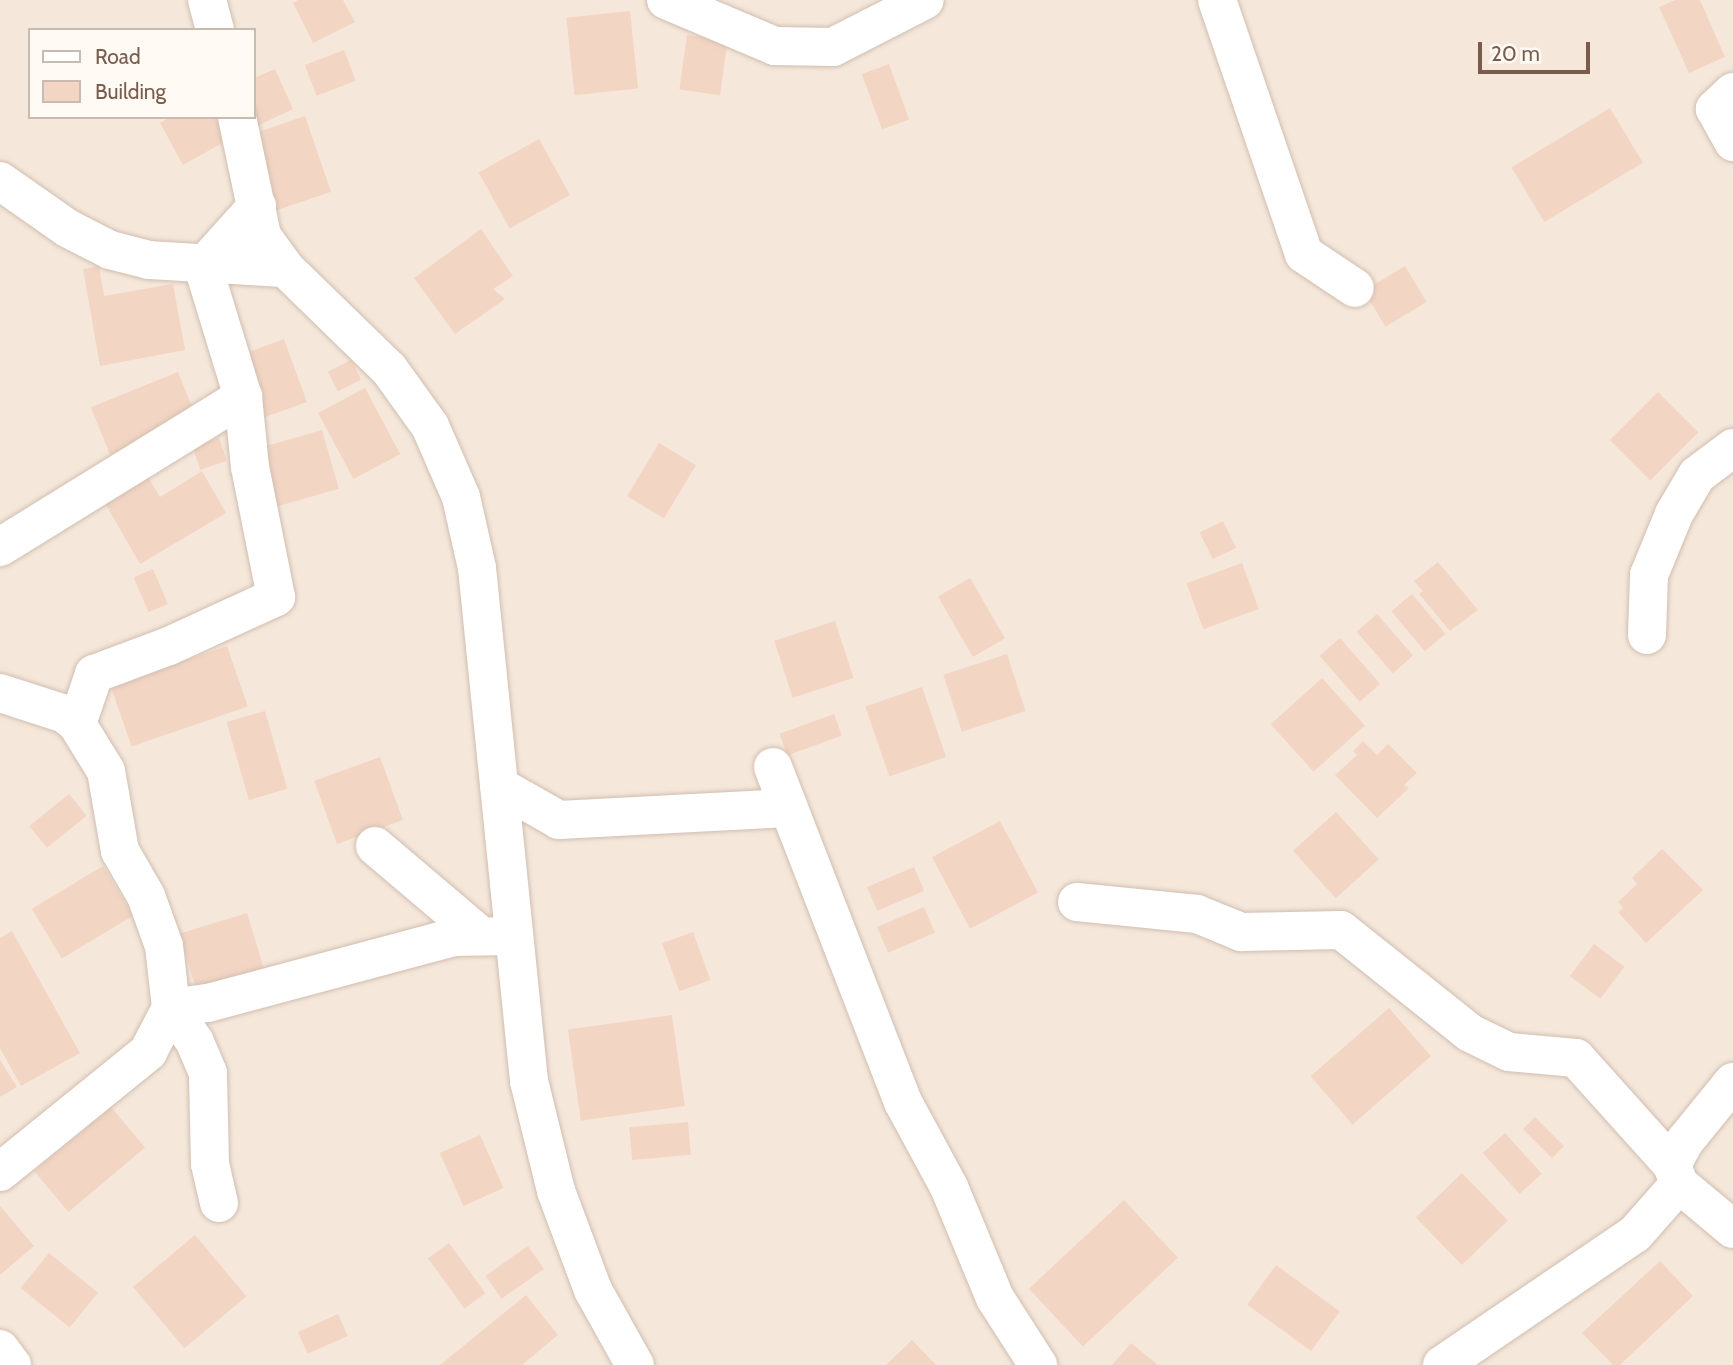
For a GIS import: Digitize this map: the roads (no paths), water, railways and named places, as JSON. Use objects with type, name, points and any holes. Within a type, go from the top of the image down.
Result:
[{"type":"street","points":[[207,0],[214,28]]},
{"type":"street","points":[[666,0],[775,46],[832,47],[925,0]]},
{"type":"street","points":[[1217,0],[1304,254],[1355,288]]},
{"type":"street","points":[[1733,92],[1715,109],[1733,142]]},
{"type":"street","points":[[237,119],[262,236],[285,268],[389,369],[430,426],[461,497],[477,568],[499,786],[498,936],[556,1191],[593,1290],[627,1363]]},
{"type":"street","points":[[0,181],[67,228],[110,250],[149,260],[203,266],[285,268]]},
{"type":"street","points":[[203,266],[257,206]]},
{"type":"street","points":[[77,724],[94,674],[169,646],[276,597],[250,467],[243,397],[203,266]]},
{"type":"street","points":[[0,547],[243,397]]},
{"type":"street","points":[[1647,635],[1649,575],[1674,514],[1697,475],[1733,448]]},
{"type":"street","points":[[0,693],[65,714],[77,724],[106,771],[120,851],[146,896],[164,946],[171,1007],[195,1042],[208,1073],[210,1164],[219,1203]]},
{"type":"street","points":[[773,767],[903,1102],[949,1187],[995,1297],[1038,1365]]},
{"type":"street","points":[[499,786],[559,820],[789,808]]},
{"type":"street","points":[[375,846],[498,936]]},
{"type":"street","points":[[1077,902],[1198,914],[1241,932],[1341,930],[1470,1033],[1509,1052],[1576,1058],[1676,1174],[1733,1229]]},
{"type":"street","points":[[171,1007],[221,1000],[454,937],[498,936]]},
{"type":"street","points":[[0,1171],[149,1052],[171,1007]]},
{"type":"street","points":[[1443,1365],[1636,1234],[1676,1174],[1685,1141],[1733,1082]]},
{"type":"street","points":[[0,1349],[12,1365]]}]
